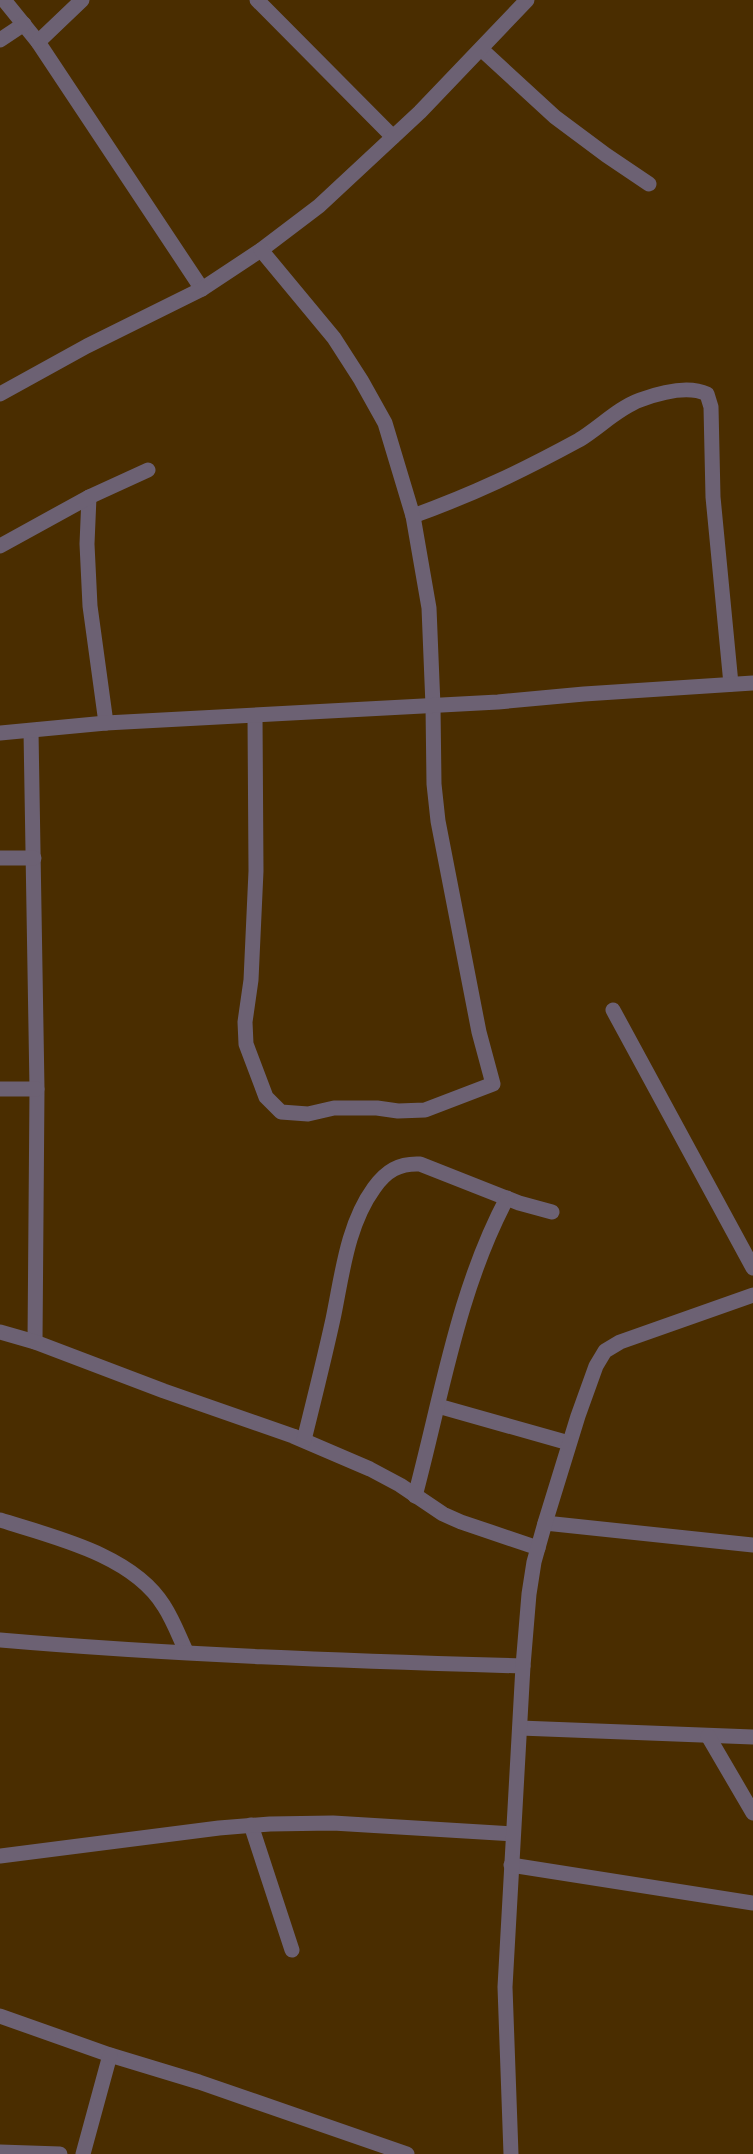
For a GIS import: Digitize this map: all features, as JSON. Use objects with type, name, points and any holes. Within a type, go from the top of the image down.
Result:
[{"type":"street","points":[[4,0],[38,42],[202,289]]},
{"type":"street","points":[[38,42],[82,0]]},
{"type":"street","points":[[257,0],[393,137]]},
{"type":"street","points":[[0,394],[87,346],[202,289],[261,250],[319,206],[393,137],[481,50],[526,0]]},
{"type":"street","points":[[0,40],[24,24]]},
{"type":"street","points":[[481,50],[555,117],[649,184]]},
{"type":"street","points":[[255,716],[256,871],[251,980],[245,1022],[246,1044],[266,1097],[281,1112],[308,1113],[334,1108],[425,1110],[493,1084],[479,1032],[469,971],[438,821],[434,784],[429,608],[412,516],[385,423],[361,380],[334,338],[261,250]]},
{"type":"street","points":[[412,516],[459,499],[524,470],[586,436],[639,400],[680,391],[701,391],[707,394],[711,407],[713,497],[731,684]]},
{"type":"street","points":[[0,546],[89,497],[148,470]]},
{"type":"street","points":[[89,497],[87,544],[90,606],[106,723]]},
{"type":"street","points":[[0,734],[106,723],[255,716],[753,684]]},
{"type":"street","points":[[32,731],[37,1089],[35,1342]]},
{"type":"street","points":[[0,858],[34,858]]},
{"type":"street","points":[[613,1010],[753,1268]]},
{"type":"street","points":[[0,1089],[37,1089]]},
{"type":"street","points":[[304,1440],[354,1228],[378,1183],[395,1167],[420,1164],[507,1198],[552,1212]]},
{"type":"street","points":[[415,1496],[467,1290],[492,1225],[507,1198]]},
{"type":"street","points":[[511,2154],[505,1987],[513,1834],[529,1594],[545,1523],[569,1443],[596,1366],[605,1351],[620,1342],[753,1295]]},
{"type":"street","points":[[0,1332],[35,1342],[164,1391],[304,1440],[369,1469],[443,1514],[538,1548]]},
{"type":"street","points":[[438,1406],[569,1443]]},
{"type":"street","points":[[0,1520],[70,1543],[125,1568],[147,1585],[164,1605],[186,1652]]},
{"type":"street","points":[[545,1523],[753,1545]]},
{"type":"street","points":[[0,1640],[66,1646],[338,1660],[523,1666]]},
{"type":"street","points":[[520,1728],[753,1737]]},
{"type":"street","points":[[708,1736],[753,1813]]},
{"type":"street","points":[[0,1856],[251,1825],[333,1823],[513,1834]]},
{"type":"street","points":[[251,1825],[292,1950]]},
{"type":"street","points":[[512,1865],[753,1904]]},
{"type":"street","points":[[0,2016],[407,2154]]},
{"type":"street","points":[[83,2154],[110,2055]]},
{"type":"street","points":[[0,2152],[60,2154]]}]
